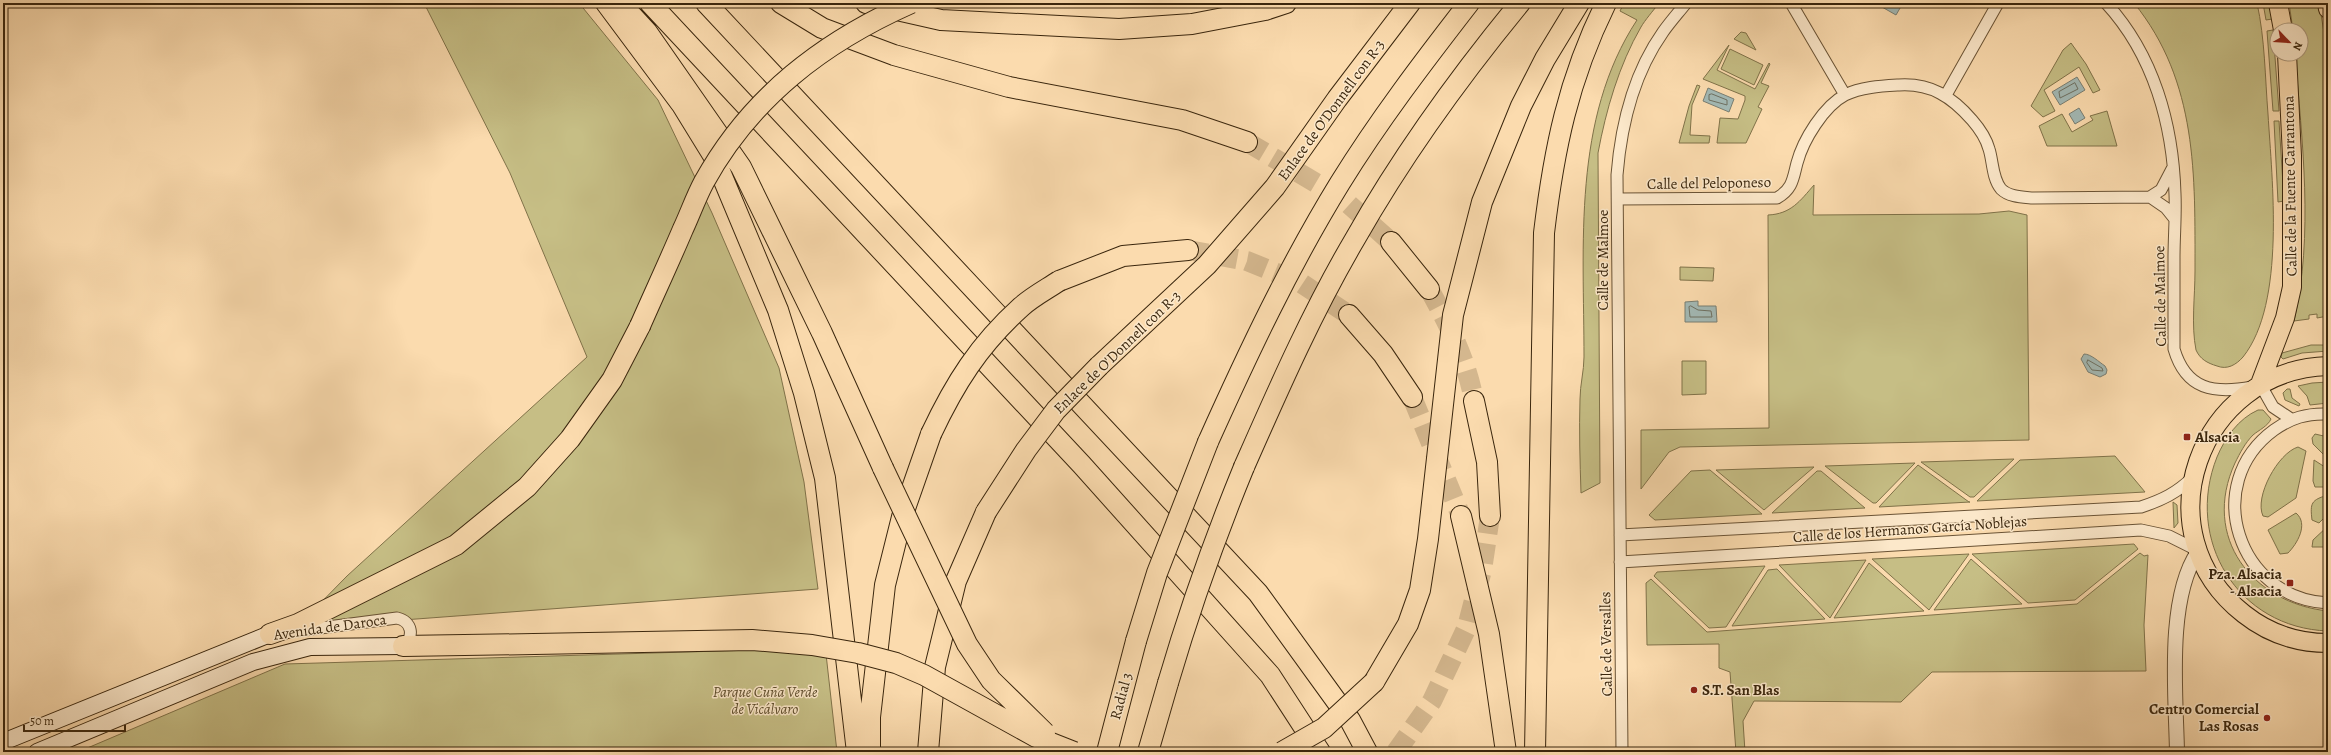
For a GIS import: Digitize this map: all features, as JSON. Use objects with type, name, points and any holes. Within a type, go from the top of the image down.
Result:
[{"type":"highway","points":[[606,3],[682,105],[714,157],[778,310],[804,393],[825,478],[858,752]]},
{"type":"highway","points":[[620,3],[647,32],[741,166],[822,333],[883,468],[967,644],[992,680],[1042,731],[1075,752]]},
{"type":"highway","points":[[650,3],[1124,511],[1270,675],[1320,752]]},
{"type":"highway","points":[[706,3],[1258,593],[1350,720],[1367,752]]},
{"type":"highway","points":[[781,3],[822,28],[894,55],[1009,87],[1182,120],[1247,142]]},
{"type":"highway","points":[[866,3],[941,20],[1119,29],[1192,24],[1265,10],[1286,3]]},
{"type":"highway","points":[[904,3],[1043,26]]},
{"type":"highway","points":[[270,634],[298,624],[456,544],[527,487],[570,439],[612,380],[640,326],[704,182],[739,130],[771,93],[800,67],[835,42],[911,3]]},
{"type":"highway","name":"Enlace de O'Donnell con R-3","points":[[928,752],[935,667],[956,581],[986,512],[1026,450],[1056,410],[1099,366],[1207,265],[1275,186],[1337,99],[1410,3]]},
{"type":"highway","name":"Radial 3","points":[[1107,752],[1136,641],[1157,573],[1208,442],[1254,340],[1340,182],[1428,55],[1469,3]]},
{"type":"highway","points":[[1148,752],[1204,565],[1244,467],[1295,352],[1355,238],[1418,140],[1520,3]]},
{"type":"highway","points":[[1282,752],[1324,728],[1374,682],[1408,624],[1420,590],[1428,539],[1453,315],[1482,202],[1522,106],[1545,58],[1579,3]]},
{"type":"highway","points":[[1535,752],[1544,233],[1552,165],[1564,114],[1578,68],[1606,3]]},
{"type":"highway","points":[[1391,242],[1429,289]]},
{"type":"highway","points":[[870,752],[870,718],[885,584],[902,517],[931,434],[952,391],[980,348],[1022,306],[1059,281],[1123,256],[1188,250]]},
{"type":"highway","points":[[1349,315],[1384,354],[1412,397]]},
{"type":"highway","points":[[1474,401],[1487,462],[1490,516]]},
{"type":"highway","points":[[1460,516],[1489,634],[1506,752]]},
{"type":"highway","points":[[403,646],[752,640],[812,645],[858,653],[896,663],[924,675],[1036,737],[1075,752]]},
{"type":"main road","points":[[2278,3],[2282,22]]},
{"type":"main road","points":[[2327,3],[2328,9]]},
{"type":"main road","name":"Calle de la Fuente Carrantona","points":[[2258,385],[2285,318],[2292,287],[2292,156],[2286,62]]},
{"type":"main road","points":[[2328,366],[2291,371],[2258,385],[2226,412],[2210,432],[2197,462],[2193,477],[2190,504],[2198,551],[2219,590],[2234,607],[2252,621],[2273,632],[2294,639],[2328,643]]},
{"type":"main road","name":"Avenida de Daroca","points":[[3,742],[270,634]]},
{"type":"main road","name":"Avenida de Daroca","points":[[37,752],[253,662],[310,647],[403,646]]},
{"type":"street","name":"Calle de Malmoe","points":[[1620,535],[1619,148],[1631,97],[1662,32],[1686,3]]},
{"type":"street","points":[[1791,3],[1845,95]]},
{"type":"street","points":[[1946,95],[1998,3]]},
{"type":"street","name":"Calle de Malmoe","points":[[2106,3],[2141,53],[2153,77],[2166,118],[2174,162],[2174,349],[2179,365],[2187,377],[2218,390],[2258,385]]},
{"type":"street","name":"Calle del Peloponeso","points":[[1618,200],[1777,198],[1787,192],[1795,179],[1798,163],[1807,138],[1827,110],[1845,95],[1878,86],[1907,84],[1921,86],[1946,95],[1957,103],[1979,129],[1989,147],[1996,181],[2002,190],[2014,196],[2033,198],[2150,197]]},
{"type":"street","points":[[2174,162],[2161,190],[2150,197],[2166,208],[2174,218]]},
{"type":"street","points":[[2258,385],[2273,406],[2291,419]]},
{"type":"street","points":[[2328,414],[2318,413],[2291,419],[2266,436],[2246,461],[2237,484],[2234,512],[2236,527],[2248,554],[2260,570],[2273,583],[2301,598],[2328,603]]},
{"type":"street","name":"Calle de los Hermanos García Noblejas","points":[[1620,535],[2141,507],[2166,498],[2181,489],[2193,477]]},
{"type":"street","name":"Calle de los Hermanos García Noblejas","points":[[1620,562],[2140,530],[2169,536],[2198,551]]},
{"type":"street","name":"Calle de Versalles","points":[[1620,535],[1622,752]]},
{"type":"street","points":[[2177,752],[2176,656],[2178,616],[2189,570],[2198,551]]},
{"type":"street","name":"Avenida de Daroca","points":[[270,634],[398,618],[408,623],[411,630],[410,638],[403,646]]},
{"type":"green space","points":[[424,3],[579,3],[658,100],[712,213],[779,368],[804,482],[818,589],[296,628],[347,576],[587,357],[510,173]]},
{"type":"green space","points":[[1624,3],[1659,3],[1641,27],[1626,57],[1609,104],[1598,153],[1600,483],[1581,493],[1580,394],[1584,357],[1583,271],[1586,184],[1592,141],[1601,99],[1616,58],[1637,20],[1620,11]]},
{"type":"green space","points":[[2134,3],[2257,3],[2263,44],[2272,172],[2273,240],[2271,274],[2266,306],[2257,334],[2243,357],[2228,367],[2221,367],[2207,362],[2196,350],[2193,321],[2195,271],[2193,165],[2188,131],[2181,97],[2171,65],[2155,33]]},
{"type":"green space","points":[[2263,3],[2269,3],[2272,19],[2266,20]]},
{"type":"green space","points":[[2289,3],[2319,3],[2328,56],[2328,316],[2317,318],[2317,314],[2309,315],[2309,319],[2294,321],[2304,255],[2305,222],[2305,188],[2296,62],[2309,62],[2309,22],[2292,22]]},
{"type":"green space","points":[[2267,31],[2269,31],[2269,58]]},
{"type":"green space","points":[[1741,32],[1746,33],[1756,50],[1734,39]]},
{"type":"green space","points":[[2071,43],[2086,64],[2100,90],[2093,93],[2079,67],[2044,90],[2055,111],[2043,117],[2031,106],[2063,50]]},
{"type":"green space","points":[[1729,45],[1717,70],[1755,89],[1769,63],[1770,64],[1761,83],[1769,86],[1758,107],[1762,109],[1746,143],[1717,143],[1720,118],[1738,119],[1745,96],[1703,79]]},
{"type":"green space","points":[[1730,49],[1763,65],[1754,85],[1721,69]]},
{"type":"green space","points":[[2269,62],[2275,62],[2279,111],[2273,111]]},
{"type":"green space","points":[[1697,85],[1700,86],[1692,105],[1690,135],[1710,136],[1709,143],[1679,143],[1689,106]]},
{"type":"green space","points":[[2107,111],[2117,146],[2047,146],[2039,126],[2062,114],[2072,132],[2093,120],[2090,116]]},
{"type":"green space","points":[[2274,121],[2279,121],[2284,201],[2278,202]]},
{"type":"green space","points":[[1814,185],[1813,215],[1979,214],[2009,211],[2027,215],[2029,440],[1680,447],[1669,452],[1641,489],[1641,430],[1769,428],[1768,215],[1783,212],[1794,206]]},
{"type":"green space","points":[[1680,267],[1714,268],[1713,281],[1680,280]]},
{"type":"green space","points":[[2311,345],[2328,345],[2328,351],[2302,353],[2283,359],[2281,357],[2282,353]]},
{"type":"green space","points":[[1682,361],[1706,361],[1706,394],[1682,395]]},
{"type":"green space","points":[[2328,382],[2328,403],[2310,405],[2307,396],[2298,386],[2312,383]]},
{"type":"green space","points":[[2287,389],[2290,389],[2292,398],[2300,404],[2299,406],[2285,400],[2283,393]]},
{"type":"green space","points":[[2258,410],[2263,410],[2271,419],[2266,426],[2250,438],[2235,463],[2226,490],[2224,516],[2229,540],[2240,562],[2256,580],[2277,595],[2301,605],[2328,611],[2328,631],[2296,626],[2268,614],[2245,597],[2226,574],[2214,548],[2208,519],[2209,488],[2217,457],[2228,436],[2238,424],[2244,418]]},
{"type":"green space","points":[[2315,434],[2328,437],[2328,459],[2313,444],[2312,438]]},
{"type":"green space","points":[[2298,447],[2306,451],[2296,498],[2268,517],[2263,516],[2261,508],[2262,498],[2270,477],[2276,466],[2283,458],[2290,451]]},
{"type":"green space","points":[[2115,456],[2145,492],[1977,501],[2020,460]]},
{"type":"green space","points":[[2014,459],[1974,497],[1970,497],[1921,462]]},
{"type":"green space","points":[[2314,460],[2328,469],[2328,487],[2315,487],[2313,481]]},
{"type":"green space","points":[[1915,463],[1876,503],[1873,503],[1825,466]]},
{"type":"green space","points":[[1918,465],[1969,502],[1970,502],[1879,507]]},
{"type":"green space","points":[[1814,467],[1764,510],[1716,470]]},
{"type":"green space","points":[[1710,470],[1762,514],[1655,520],[1649,515],[1691,471]]},
{"type":"green space","points":[[1817,471],[1821,471],[1865,508],[1772,513]]},
{"type":"green space","points":[[2328,495],[2328,514],[2319,523],[2312,520],[2311,510],[2313,503]]},
{"type":"green space","points":[[2173,502],[2177,505],[2178,523],[2174,528]]},
{"type":"green space","points":[[2296,513],[2302,523],[2300,534],[2288,553],[2280,554],[2268,530]]},
{"type":"green space","points":[[2328,526],[2328,547],[2312,547],[2313,540]]},
{"type":"green space","points":[[2134,544],[2138,549],[2075,600],[2028,603],[1972,554]]},
{"type":"green space","points":[[2140,553],[2144,556],[2148,555],[2144,625],[2146,671],[1932,672],[1901,702],[1754,701],[1743,721],[1745,752],[1736,752],[1730,672],[1719,668],[1719,644],[1647,645],[1646,583],[1651,579],[1707,632],[2077,604]]},
{"type":"green space","points":[[1969,554],[1929,610],[1872,559]]},
{"type":"green space","points":[[1971,559],[2022,604],[1934,610]]},
{"type":"green space","points":[[1866,560],[1830,618],[1779,565]]},
{"type":"green space","points":[[1869,563],[1924,611],[1834,618]]},
{"type":"green space","points":[[1765,566],[1726,627],[1709,628],[1654,576],[1657,572]]},
{"type":"green space","points":[[1777,569],[1825,619],[1732,626],[1768,570]]},
{"type":"green space","name":"Parque Cuña Verde de Vicálvaro","points":[[787,649],[826,654],[837,752],[78,752],[285,664]]},
{"type":"green space","points":[[1778,748],[1853,749],[1853,752],[1778,752]]},
{"type":"water","points":[[1884,3],[1903,3],[1896,15],[1882,7]]},
{"type":"water","points":[[2077,77],[2085,90],[2060,105],[2052,92]]},
{"type":"water","points":[[1708,88],[1734,99],[1729,112],[1703,101]]},
{"type":"water","points":[[2079,108],[2085,118],[2075,124],[2069,114]]},
{"type":"water","points":[[1698,301],[1698,306],[1716,306],[1717,322],[1685,322],[1685,302]]},
{"type":"water","points":[[2084,354],[2087,354],[2105,366],[2107,370],[2106,374],[2100,377],[2088,372],[2081,359]]},
{"type":"tunnel","points":[[1247,142],[1343,199],[1391,242]]},
{"type":"tunnel","points":[[1188,250],[1247,261],[1301,283],[1349,315]]},
{"type":"tunnel","points":[[1429,289],[1462,357],[1474,401]]},
{"type":"tunnel","points":[[1412,397],[1461,516]]},
{"type":"tunnel","points":[[1396,752],[1432,701],[1467,627],[1482,570],[1490,516]]},
{"type":"place","name":"Alsacia","points":[[2187,437]]},
{"type":"place","name":"Pza. Alsacia - Alsacia","points":[[2290,583]]},
{"type":"place","name":"S.T. San Blas","points":[[1694,690]]},
{"type":"place","name":"Centro Comercial Las Rosas","points":[[2267,718]]}]
